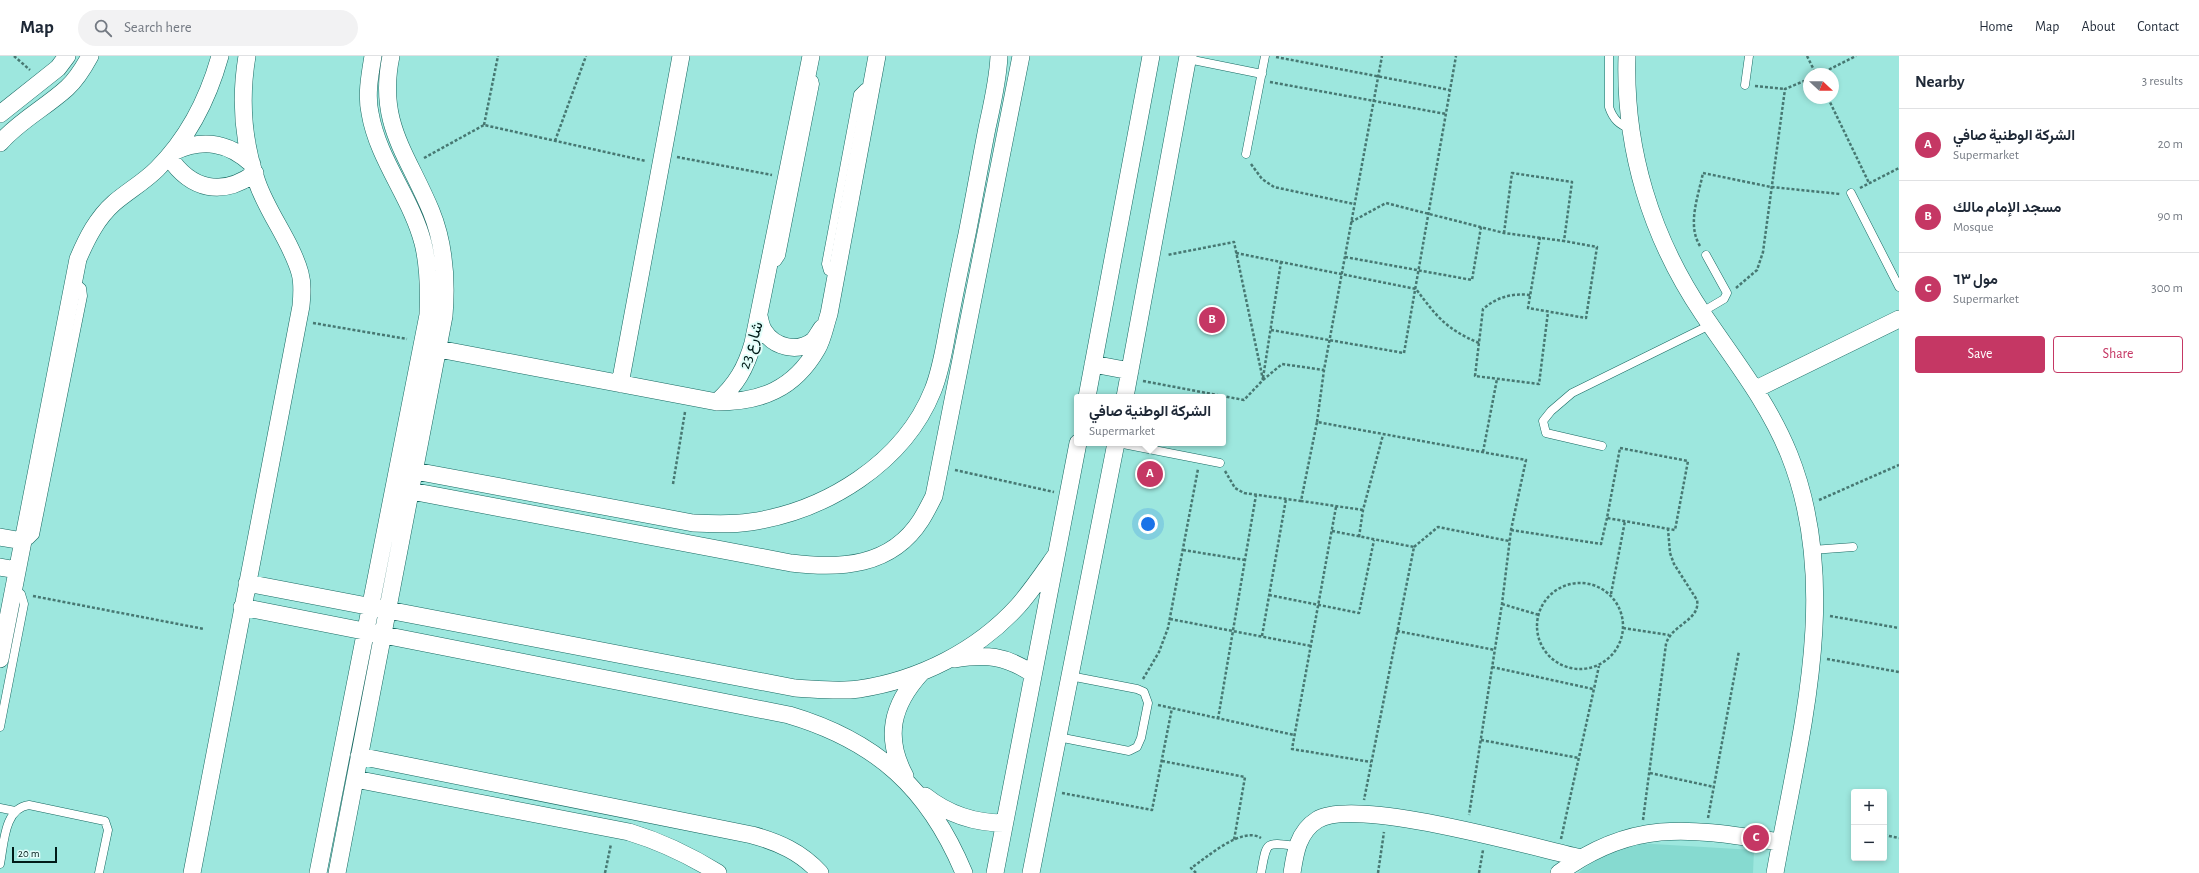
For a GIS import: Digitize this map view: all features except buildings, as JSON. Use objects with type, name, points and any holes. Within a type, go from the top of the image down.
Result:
[{"type":"street","points":[[0,114],[42,82],[58,68],[67,56]]},
{"type":"street","points":[[0,143],[15,128],[67,88],[81,72],[90,56]]},
{"type":"street","points":[[0,659],[18,591],[17,570],[78,259],[86,239],[98,220],[113,204],[144,180],[171,154],[189,129],[203,105],[220,56]]},
{"type":"street","points":[[192,873],[242,607],[299,320],[302,290],[300,275],[295,258],[271,214],[253,168],[244,120],[243,89],[247,56]]},
{"type":"street","points":[[337,873],[415,471],[428,346],[428,266],[423,242],[415,219],[374,134],[369,112],[368,90],[373,56]]},
{"type":"street","points":[[318,873],[370,606],[428,346],[444,316],[446,289],[444,262],[439,236],[431,211],[393,130],[388,111],[386,91],[391,56]]},
{"type":"street","name":"شارع 23","points":[[717,402],[730,390],[748,362],[770,263],[811,56]]},
{"type":"street","points":[[428,346],[717,402],[741,402],[764,396],[786,385],[804,368],[818,348],[829,314],[877,56]]},
{"type":"street","points":[[415,471],[693,523],[726,525],[777,517],[824,500],[852,485],[877,466],[899,444],[918,418],[933,390],[942,360],[971,214],[993,97],[999,56]]},
{"type":"street","points":[[411,490],[791,563],[819,566],[848,566],[876,558],[901,542],[924,515],[934,496],[941,467],[1021,56]]},
{"type":"street","points":[[1088,394],[1151,56]]},
{"type":"street","points":[[1627,56],[1631,129],[1640,178],[1650,212],[1672,264],[1706,319],[1756,389],[1775,422],[1790,454],[1805,507],[1812,550],[1813,613],[1811,656],[1802,723],[1775,873]]},
{"type":"street","points":[[620,384],[661,160],[677,57]]},
{"type":"street","points":[[1126,394],[1188,57]]},
{"type":"street","points":[[171,154],[193,144],[215,143],[229,147],[241,154],[253,168]]},
{"type":"street","points":[[171,154],[185,176],[208,186],[233,185],[253,168]]},
{"type":"street","points":[[971,214],[990,216]]},
{"type":"street","points":[[759,316],[763,330],[772,341],[786,347],[800,347],[813,341],[829,314]]},
{"type":"street","points":[[1756,389],[1899,319]]},
{"type":"street","points":[[1093,364],[1130,375]]},
{"type":"street","points":[[995,873],[1077,446]]},
{"type":"street","points":[[1031,873],[1116,446]]},
{"type":"street","points":[[0,537],[23,542]]},
{"type":"street","points":[[247,583],[795,688],[858,689],[890,683],[921,673],[948,660],[973,645],[1018,606],[1056,555]]},
{"type":"street","points":[[0,567],[17,570]]},
{"type":"street","points":[[242,607],[789,715],[818,724],[843,735],[866,748],[949,812],[979,822],[1004,823]]},
{"type":"street","points":[[948,660],[989,656],[1015,663],[1033,674]]},
{"type":"street","points":[[921,673],[907,688],[898,706],[893,725],[894,745],[899,765],[909,782],[943,829],[964,873]]},
{"type":"street","points":[[360,756],[752,835],[774,841],[795,851],[820,873]]},
{"type":"street","points":[[355,779],[614,829],[663,842],[693,857],[718,873]]},
{"type":"street","points":[[1292,873],[1297,846],[1308,826],[1318,819],[1339,813],[1361,813],[1386,816],[1466,831],[1581,858]]},
{"type":"street","points":[[1559,873],[1581,858],[1605,846],[1642,835],[1683,830],[1705,831],[1780,842]]},
{"type":"lane","points":[[1246,154],[1265,56]]},
{"type":"lane","points":[[1609,56],[1609,107],[1612,115],[1623,126],[1631,129]]},
{"type":"lane","points":[[1745,85],[1749,56]]},
{"type":"lane","points":[[1188,57],[1261,77]]},
{"type":"lane","points":[[770,263],[777,262],[781,256],[815,84],[812,78],[807,76]]},
{"type":"lane","points":[[1851,193],[1899,287]]},
{"type":"lane","points":[[1602,446],[1546,433],[1543,421],[1551,410],[1572,393],[1706,319],[1727,295],[1726,288],[1706,255]]},
{"type":"lane","points":[[1133,446],[1220,463]]},
{"type":"lane","points":[[1812,550],[1853,547]]},
{"type":"lane","points":[[0,727],[24,604],[18,591]]},
{"type":"lane","points":[[1058,737],[1124,750],[1134,749],[1140,743],[1148,703],[1144,692],[1137,689],[1070,676]]},
{"type":"lane","points":[[0,864],[10,817],[15,811],[29,805],[105,821],[108,830],[99,873]]},
{"type":"lane","points":[[0,808],[15,811]]},
{"type":"lane","points":[[1262,873],[1266,850],[1269,845],[1274,843],[1297,846]]},
{"type":"path","points":[[14,56],[42,82]]},
{"type":"path","points":[[484,125],[498,56]]},
{"type":"path","points":[[555,141],[586,56]]},
{"type":"path","points":[[1268,56],[1450,90]]},
{"type":"path","points":[[1301,501],[1317,422],[1329,340],[1382,56]]},
{"type":"path","points":[[1271,330],[1404,353],[1456,56]]},
{"type":"path","points":[[1807,56],[1813,68]]},
{"type":"path","points":[[1832,68],[1856,56]]},
{"type":"path","points":[[1261,77],[1373,101],[1446,114]]},
{"type":"path","points":[[1745,85],[1785,89],[1803,82]]},
{"type":"path","points":[[1727,295],[1757,270],[1763,252],[1785,89]]},
{"type":"path","points":[[1831,104],[1870,183]]},
{"type":"path","points":[[409,166],[484,125],[555,141],[661,160],[787,178]]},
{"type":"path","points":[[1246,154],[1252,168],[1262,179],[1274,188],[1354,204]]},
{"type":"path","points":[[1706,255],[1695,238],[1693,226],[1703,173],[1771,187],[1831,194],[1851,193],[1899,168]]},
{"type":"path","points":[[1504,233],[1512,173],[1572,182],[1564,241]]},
{"type":"path","points":[[1351,222],[1386,203],[1504,233],[1564,241],[1598,247],[1586,318],[1528,308],[1540,238]]},
{"type":"path","points":[[1344,257],[1472,280],[1481,227]]},
{"type":"path","points":[[1151,258],[1234,242],[1263,380]]},
{"type":"path","points":[[1236,253],[1416,289],[1438,318],[1462,336],[1479,343]]},
{"type":"path","points":[[1263,380],[1282,262]]},
{"type":"path","points":[[1530,295],[1520,294],[1501,298],[1483,309],[1475,376],[1539,384],[1548,312]]},
{"type":"path","points":[[299,320],[428,346]]},
{"type":"path","points":[[1226,396],[1244,400],[1263,380],[1282,364],[1324,370]]},
{"type":"path","points":[[1130,375],[1217,394]]},
{"type":"path","points":[[1483,452],[1497,379]]},
{"type":"path","points":[[673,484],[688,397]]},
{"type":"path","points":[[1317,422],[1526,460],[1510,530],[1502,604],[1466,831]]},
{"type":"path","points":[[1359,537],[1363,510],[1383,435]]},
{"type":"path","points":[[1510,530],[1601,544],[1620,448],[1688,461],[1675,530],[1607,518]]},
{"type":"path","points":[[1137,689],[1164,641],[1170,619],[1200,459]]},
{"type":"path","points":[[1220,463],[1235,488],[1244,493],[1363,510]]},
{"type":"path","points":[[1805,507],[1899,465]]},
{"type":"path","points":[[941,467],[1068,495]]},
{"type":"path","points":[[1218,718],[1256,495]]},
{"type":"path","points":[[1262,636],[1286,499]]},
{"type":"path","points":[[1336,506],[1292,749],[1371,762]]},
{"type":"path","points":[[1611,594],[1625,521]]},
{"type":"path","points":[[1361,813],[1414,547],[1438,527],[1509,541]]},
{"type":"path","points":[[1642,835],[1669,635],[1696,612],[1698,605],[1697,600],[1674,564],[1670,553],[1668,529]]},
{"type":"path","points":[[1332,532],[1414,547]]},
{"type":"path","points":[[1269,595],[1359,613],[1374,540]]},
{"type":"path","points":[[1183,550],[1245,560]]},
{"type":"path","points":[[1584,582],[1594,584],[1611,594],[1621,610],[1623,628],[1619,646],[1607,660],[1599,665],[1589,668],[1570,668],[1552,659],[1541,644],[1537,624],[1538,615],[1548,597],[1555,590],[1569,584],[1584,582]]},
{"type":"path","points":[[18,591],[204,629]]},
{"type":"path","points":[[1502,604],[1538,615]]},
{"type":"path","points":[[1813,613],[1899,628]]},
{"type":"path","points":[[1170,619],[1311,646]]},
{"type":"path","points":[[1623,628],[1669,635]]},
{"type":"path","points":[[1397,631],[1495,650]]},
{"type":"path","points":[[1705,831],[1739,652]]},
{"type":"path","points":[[1811,656],[1899,672]]},
{"type":"path","points":[[1558,853],[1599,665]]},
{"type":"path","points":[[1492,667],[1594,689]]},
{"type":"path","points":[[1148,703],[1294,736]]},
{"type":"path","points":[[1048,790],[1152,810],[1172,708]]},
{"type":"path","points":[[1481,740],[1579,758]]},
{"type":"path","points":[[1162,762],[1245,777],[1234,840]]},
{"type":"path","points":[[1650,772],[1714,786]]},
{"type":"path","points":[[1378,873],[1386,816]]},
{"type":"path","points":[[605,873],[614,829]]},
{"type":"path","points":[[1196,873],[1191,868],[1239,836],[1252,834],[1259,836],[1269,845]]},
{"type":"path","points":[[1478,873],[1486,836]]},
{"type":"path","points":[[1887,836],[1899,838]]},
{"type":"shaded area","points":[[1636,843],[1754,850],[1753,873],[1578,873],[1601,856]]},
{"type":"place","name":"مسجد الإمام مالك","points":[[1212,320]]},
{"type":"place","name":"الشركة الوطنية صافي","points":[[1150,474]]},
{"type":"place","name":"مول ٦٣","points":[[1756,838]]}]
